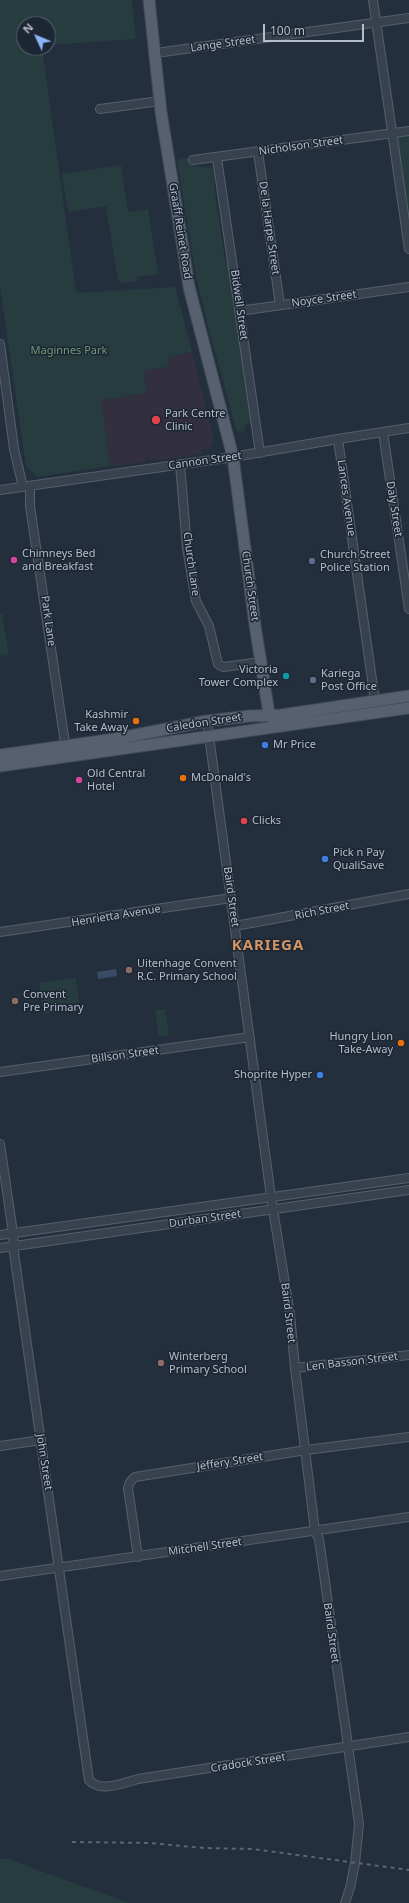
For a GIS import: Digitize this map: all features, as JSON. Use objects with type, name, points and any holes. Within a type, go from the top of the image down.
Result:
[{"type":"main road","name":"Graaff Reinet Road","points":[[149,0],[156,53],[160,101],[189,287],[233,457]]},
{"type":"main road","name":"Church Street","points":[[233,457],[269,714]]},
{"type":"main road","name":"Caledon Street","points":[[0,766],[115,739],[207,721],[269,714],[281,715],[409,696]]},
{"type":"main road","name":"Caledon Street","points":[[0,755],[67,751],[210,736],[409,708]]},
{"type":"main road","points":[[259,729],[269,714],[275,722],[283,726]]},
{"type":"street","points":[[373,0],[409,248]]},
{"type":"street","name":"Lange Street","points":[[156,53],[409,18]]},
{"type":"street","points":[[100,110],[160,101]]},
{"type":"street","name":"Nicholson Street","points":[[193,160],[217,158],[409,131]]},
{"type":"street","name":"De la Harpe Street","points":[[258,152],[280,305]]},
{"type":"street","name":"Bidwell Street","points":[[217,158],[260,453]]},
{"type":"street","name":"Noyce Street","points":[[239,311],[409,287]]},
{"type":"street","name":"Park Lane","points":[[0,344],[14,449],[26,486],[30,506],[67,751]]},
{"type":"street","name":"Cannon Street","points":[[0,490],[260,453],[409,428]]},
{"type":"street","name":"Daly Street","points":[[383,432],[408,587],[409,609]]},
{"type":"street","name":"Lances Avenue","points":[[338,439],[375,701]]},
{"type":"street","name":"Church Lane","points":[[180,464],[187,548],[196,601],[209,626],[218,664],[223,668],[261,662]]},
{"type":"street","name":"Baird Street","points":[[207,721],[271,1196],[290,1314],[295,1368],[315,1531],[319,1539],[357,1813],[358,1838],[350,1888],[345,1903]]},
{"type":"street","name":"Rich Street","points":[[235,926],[409,894]]},
{"type":"street","name":"Henrietta Avenue","points":[[0,932],[231,898]]},
{"type":"street","name":"Billson Street","points":[[0,1072],[250,1037]]},
{"type":"street","name":"John Street","points":[[0,1144],[13,1233],[13,1246],[89,1780]]},
{"type":"street","name":"Durban Street","points":[[0,1235],[271,1196],[409,1178]]},
{"type":"street","name":"Durban Street","points":[[0,1248],[409,1190]]},
{"type":"street","name":"Len Basson Street","points":[[295,1368],[409,1355]]},
{"type":"street","name":"Jeffery Street","points":[[138,1557],[128,1488],[133,1478],[306,1450],[409,1437]]},
{"type":"street","points":[[0,1446],[41,1440]]},
{"type":"street","name":"Mitchell Street","points":[[0,1576],[409,1517]]},
{"type":"street","name":"Cradock Street","points":[[89,1780],[98,1786],[112,1785],[138,1779],[409,1737]]},
{"type":"shaded area","name":"Park Centre Clinic","points":[[192,352],[214,440],[212,446],[201,450],[202,454],[150,461],[148,457],[144,458],[145,462],[110,466],[100,400],[146,393],[144,370],[169,367],[168,357]]},
{"type":"green space","name":"Maginnes Park","points":[[0,0],[132,0],[136,39],[56,44],[56,16],[16,16],[16,56],[43,56],[76,293],[175,287],[192,352],[168,357],[169,367],[144,370],[146,393],[101,400],[110,466],[37,477],[26,466],[0,286]]},
{"type":"green space","points":[[409,131],[409,249],[393,133]]},
{"type":"green space","points":[[195,156],[193,164],[195,166],[210,167],[215,170],[214,186],[225,260],[228,263],[251,416],[250,423],[245,424],[245,431],[237,432],[196,276],[177,160]]},
{"type":"green space","points":[[121,165],[128,212],[148,209],[158,274],[137,277],[137,281],[123,283],[118,280],[106,206],[68,212],[62,174]]},
{"type":"green space","points":[[0,614],[2,614],[9,655],[0,656]]},
{"type":"green space","points":[[76,978],[80,1010],[43,1014],[39,983]]},
{"type":"green space","points":[[165,1009],[169,1035],[159,1037],[155,1010]]},
{"type":"green space","points":[[0,1859],[8,1859],[129,1903],[0,1903]]},
{"type":"water","points":[[116,969],[117,976],[98,979],[97,972]]},
{"type":"railway","points":[[72,1842],[150,1843],[204,1848],[253,1849],[409,1870]]},
{"type":"place","name":"Park Centre Clinic","points":[[156,420]]},
{"type":"place","name":"Chimneys Bed and Breakfast","points":[[14,560]]},
{"type":"place","name":"Church Street Police Station","points":[[312,561]]},
{"type":"place","name":"Victoria Tower Complex","points":[[286,676]]},
{"type":"place","name":"Kariega Post Office","points":[[313,680]]},
{"type":"place","name":"Kashmir Take Away","points":[[136,721]]},
{"type":"place","name":"Mr Price","points":[[265,745]]},
{"type":"place","name":"McDonald's","points":[[183,778]]},
{"type":"place","name":"Old Central Hotel","points":[[79,780]]},
{"type":"place","name":"Clicks","points":[[244,821]]},
{"type":"place","name":"Pick n Pay QualiSave","points":[[325,859]]},
{"type":"place","name":"Uitenhage Convent R.C. Primary School","points":[[129,970]]},
{"type":"place","name":"Convent Pre Primary","points":[[15,1001]]},
{"type":"place","name":"Hungry Lion Take-Away","points":[[401,1043]]},
{"type":"place","name":"Shoprite Hyper","points":[[320,1075]]},
{"type":"place","name":"Winterberg Primary School","points":[[161,1363]]},
{"type":"district","name":"KARIEGA","points":[[268,946]]}]
